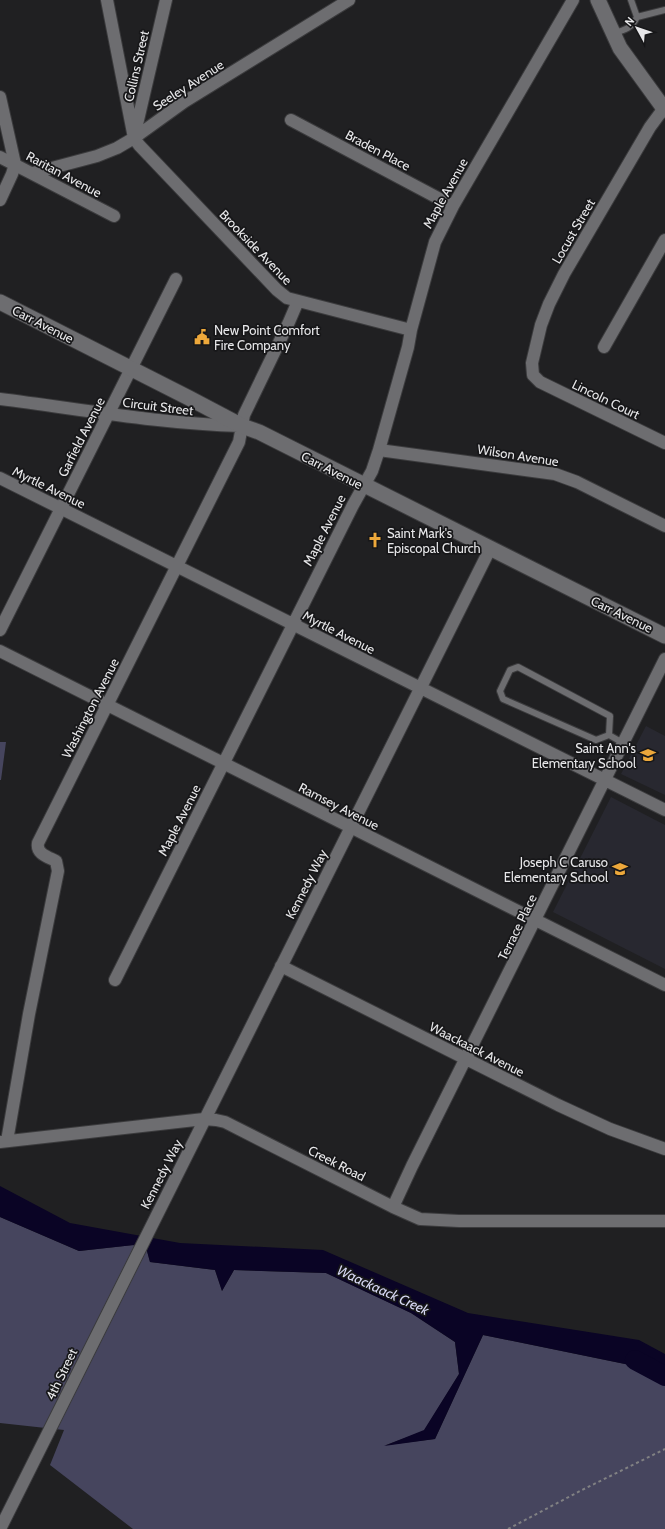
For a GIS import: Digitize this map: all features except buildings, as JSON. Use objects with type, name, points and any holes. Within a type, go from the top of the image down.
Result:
[{"type":"street","points":[[107,0],[134,138]]},
{"type":"street","name":"Collins Street","points":[[134,138],[166,0]]},
{"type":"street","name":"Seeley Avenue","points":[[33,173],[105,154],[134,138],[184,102],[349,0]]},
{"type":"street","name":"Maple Avenue","points":[[115,980],[353,505],[372,471],[405,360],[411,330],[435,242],[453,206],[573,0]]},
{"type":"street","points":[[598,0],[612,34],[620,48],[664,109]]},
{"type":"street","points":[[0,97],[15,164],[0,200]]},
{"type":"street","name":"Locust Street","points":[[535,378],[532,363],[541,325],[549,304],[564,274],[650,126],[664,109]]},
{"type":"street","name":"Braden Place","points":[[291,120],[453,206]]},
{"type":"street","name":"Brookside Avenue","points":[[134,138],[277,290],[288,298],[411,330]]},
{"type":"street","name":"Raritan Avenue","points":[[0,157],[114,216]]},
{"type":"street","points":[[604,347],[665,240]]},
{"type":"street","name":"Garfield Avenue","points":[[0,630],[176,279]]},
{"type":"street","name":"Washington Avenue","points":[[3,1141],[58,871],[56,861],[39,851],[38,843],[239,442],[244,415],[298,301]]},
{"type":"street","name":"Carr Avenue","points":[[0,302],[242,426],[259,432],[665,636]]},
{"type":"street","name":"Lincoln Court","points":[[535,378],[540,382],[665,443]]},
{"type":"street","name":"Circuit Street","points":[[0,399],[200,425],[242,426]]},
{"type":"street","name":"Wilson Avenue","points":[[379,450],[555,474],[577,482],[665,526]]},
{"type":"street","name":"Myrtle Avenue","points":[[0,478],[665,810]]},
{"type":"street","name":"Kennedy Way","points":[[148,1232],[490,549]]},
{"type":"street","name":"Ramsey Avenue","points":[[0,652],[665,985]]},
{"type":"street","name":"Terrace Place","points":[[393,1207],[665,658]]},
{"type":"street","name":"Waackaack Avenue","points":[[280,966],[558,1105],[610,1129],[665,1149]]},
{"type":"street","name":"Creek Road","points":[[3,1141],[204,1119],[216,1120],[226,1122],[393,1207],[420,1219],[459,1221],[665,1221]]},
{"type":"street","name":"4th Street","points":[[0,1529],[148,1232]]},
{"type":"lane","points":[[612,34],[629,28],[634,24],[637,17],[631,0]]},
{"type":"lane","points":[[637,17],[665,10]]},
{"type":"lane","points":[[518,667],[610,716],[609,735],[596,740],[503,699],[500,691],[510,670],[518,667]]},
{"type":"lane","points":[[609,735],[623,743]]},
{"type":"path","points":[[508,1529],[665,1449]]},
{"type":"shaded area","name":"Saint Ann's Elementary School","points":[[646,726],[665,736],[665,795],[621,774]]},
{"type":"shaded area","points":[[0,742],[6,742],[1,780],[0,780]]},
{"type":"shaded area","name":"Joseph C Caruso Elementary School","points":[[611,797],[665,825],[665,969],[553,912]]},
{"type":"shaded area","points":[[0,1217],[79,1251],[133,1245],[147,1251],[150,1262],[215,1270],[222,1291],[234,1270],[326,1273],[411,1313],[455,1342],[459,1374],[424,1431],[386,1445],[435,1439],[483,1335],[625,1364],[665,1374],[665,1529],[133,1529],[50,1465],[64,1430],[0,1423]]},
{"type":"water","points":[[0,1186],[70,1223],[180,1243],[323,1250],[468,1313],[639,1340],[665,1354],[665,1374],[625,1364],[483,1335],[435,1439],[384,1446],[424,1430],[459,1374],[455,1342],[411,1313],[326,1273],[234,1270],[222,1291],[215,1270],[150,1262],[147,1251],[134,1245],[79,1251],[0,1217]]},
{"type":"waterway","name":"Waackaack Creek","points":[[635,1360],[665,1376]]},
{"type":"place","name":"New Point Comfort Fire Company","points":[[202,337]]},
{"type":"place","name":"Saint Mark's Episcopal Church","points":[[375,540]]},
{"type":"place","name":"Saint Ann's Elementary School","points":[[648,755]]},
{"type":"place","name":"Joseph C Caruso Elementary School","points":[[620,869]]}]
